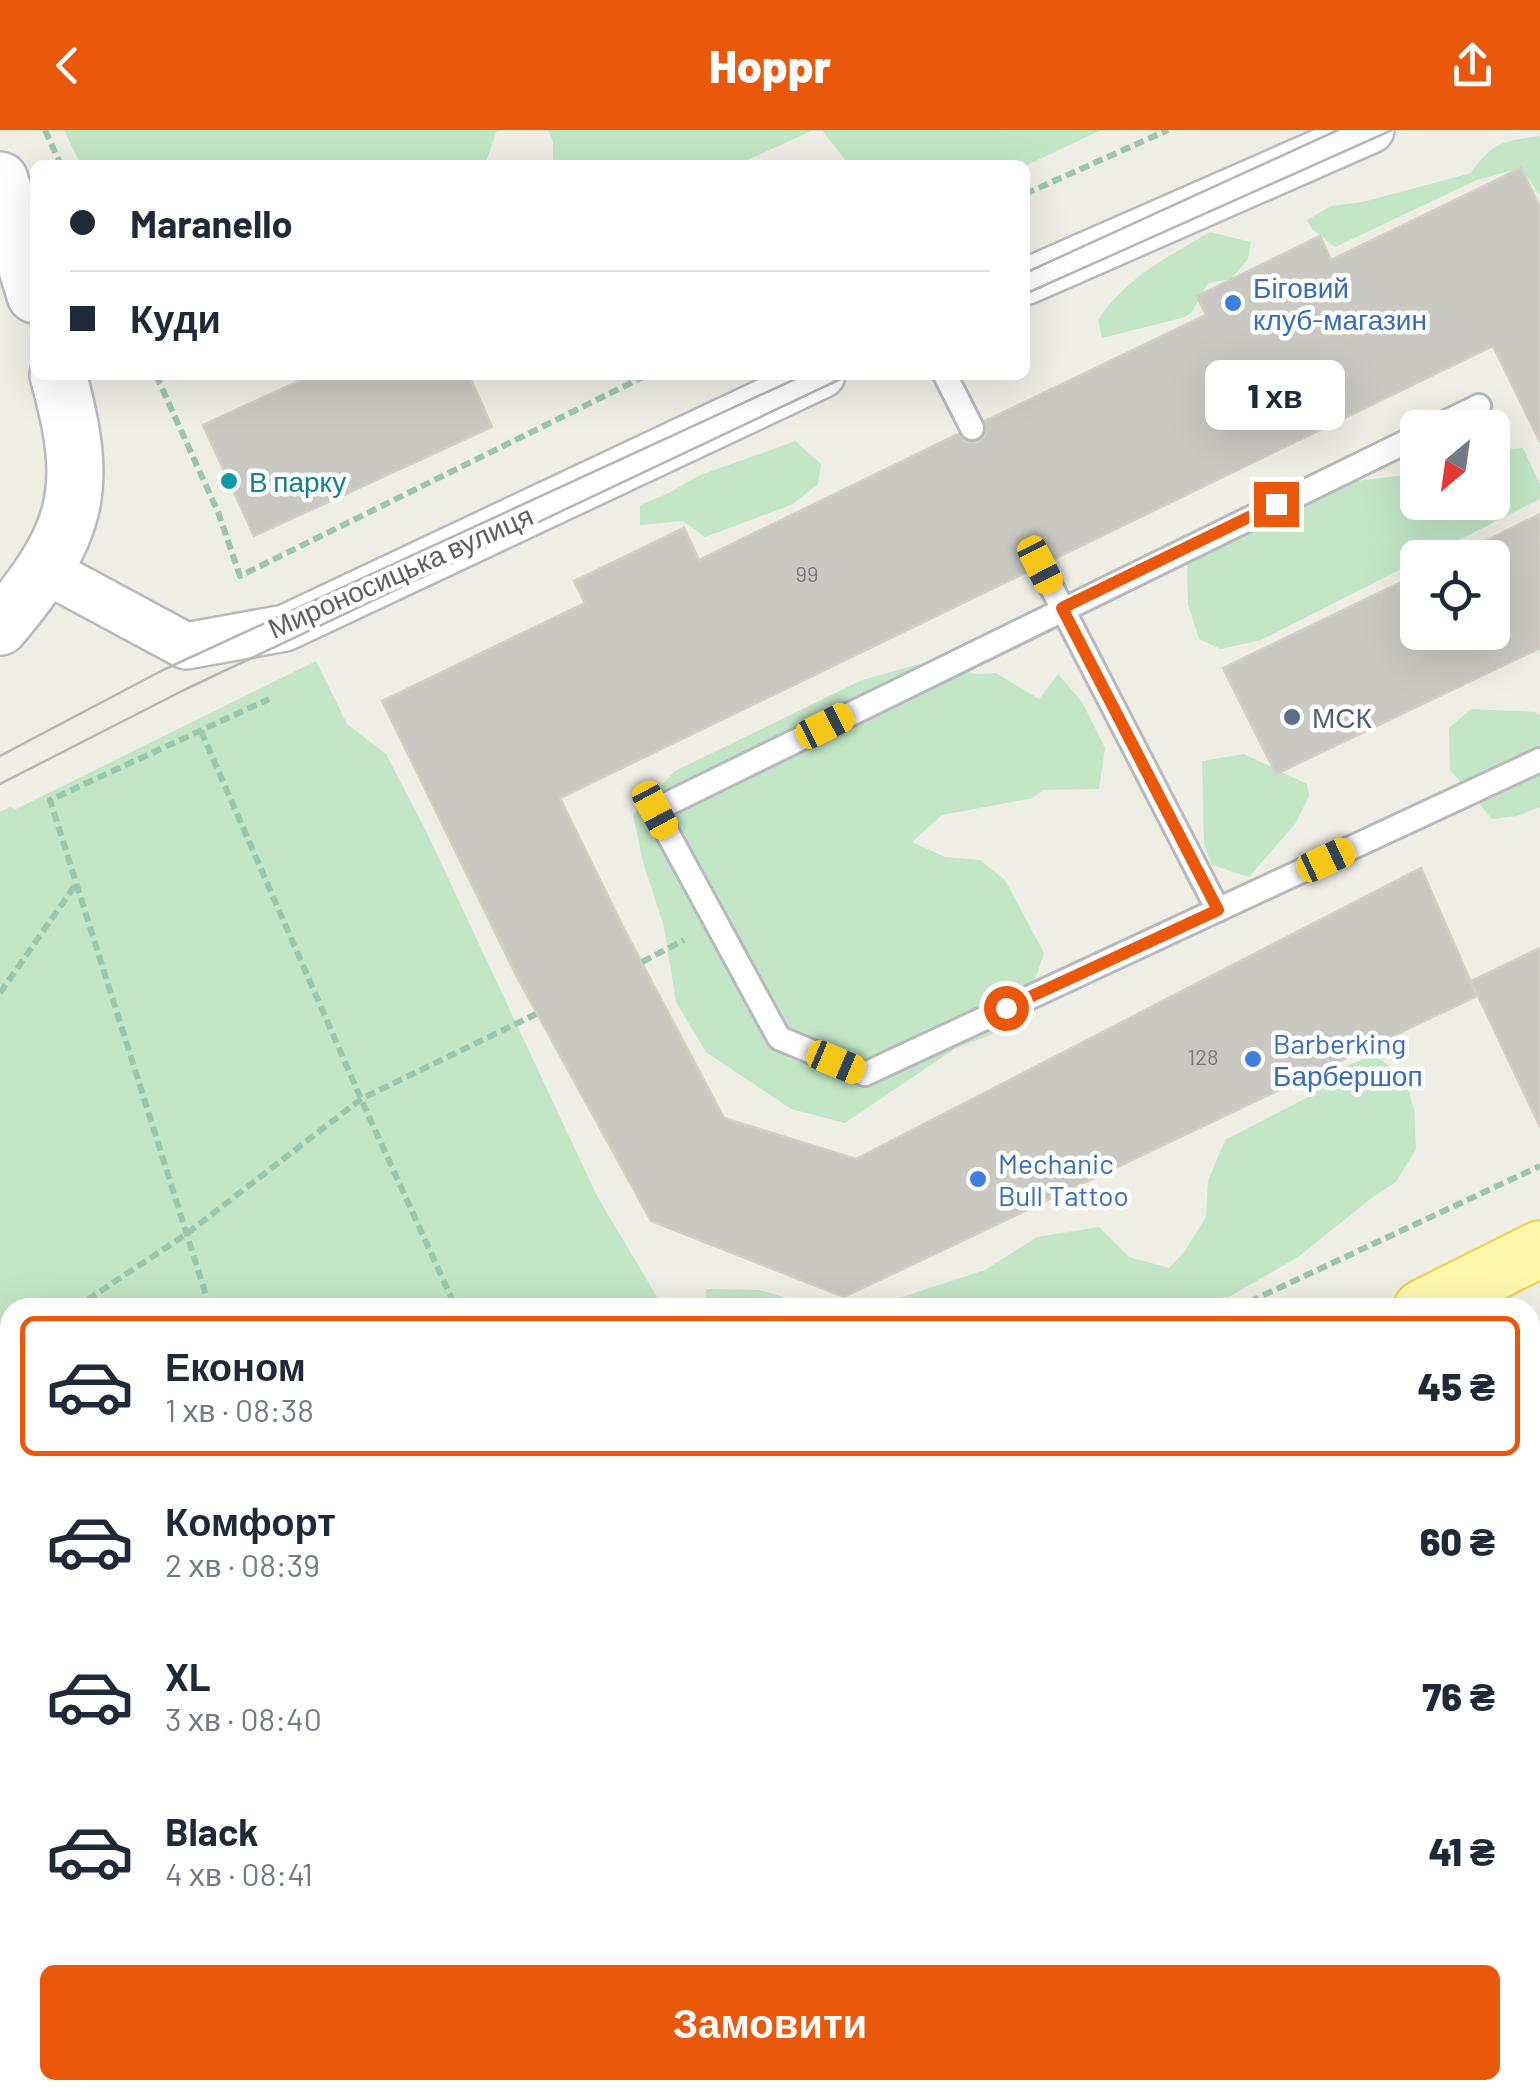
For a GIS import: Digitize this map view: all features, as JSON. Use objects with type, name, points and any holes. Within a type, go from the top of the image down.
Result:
[{"type":"main road","points":[[1442,1298],[1540,1249]]},
{"type":"street","points":[[1030,280],[1370,130]]},
{"type":"street","points":[[0,180],[30,279]]},
{"type":"street","points":[[0,628],[44,569],[72,512],[77,472],[71,422],[59,380]]},
{"type":"street","name":"Мироносицька вулиця","points":[[44,569],[186,646],[261,634],[303,620],[811,380]]},
{"type":"lane","points":[[948,380],[972,428]]},
{"type":"lane","points":[[1471,410],[1479,406]]},
{"type":"lane","points":[[1400,445],[655,810],[779,1038],[865,1074],[1540,760]]},
{"type":"lane","points":[[1040,565],[1218,910]]},
{"type":"path","points":[[45,130],[59,160]]},
{"type":"path","points":[[1030,192],[1168,130]]},
{"type":"path","points":[[158,380],[218,512],[240,576],[637,380]]},
{"type":"path","points":[[207,1298],[50,800],[269,699]]},
{"type":"path","points":[[201,730],[451,1298]]},
{"type":"path","points":[[0,994],[76,884]]},
{"type":"path","points":[[90,1298],[185,1235],[361,1099],[536,1014]]},
{"type":"path","points":[[1257,1298],[1540,1166]]},
{"type":"green space","points":[[64,130],[497,130],[487,160],[79,160]]},
{"type":"green space","points":[[548,130],[813,130],[748,160],[553,160]]},
{"type":"green space","points":[[822,130],[1101,130],[1030,164],[1030,160],[845,160]]},
{"type":"green space","points":[[1540,136],[1540,195],[1521,168],[1477,180],[1335,247],[1312,229],[1307,220],[1331,206],[1363,202],[1471,173],[1500,145]]},
{"type":"green space","points":[[1210,232],[1251,242],[1248,259],[1231,279],[1208,283],[1185,317],[1102,338],[1098,320],[1121,292],[1148,270]]},
{"type":"green space","points":[[795,441],[821,464],[818,484],[793,504],[705,537],[683,521],[640,525],[640,505],[698,476]]},
{"type":"green space","points":[[1523,448],[1540,484],[1540,499],[1510,514],[1510,449]]},
{"type":"green space","points":[[1400,476],[1400,520],[1498,520],[1459,540],[1400,540],[1400,570],[1261,640],[1221,649],[1199,639],[1188,604],[1187,557],[1339,483]]},
{"type":"green space","points":[[316,661],[347,724],[386,754],[597,1196],[658,1298],[0,1298],[0,812],[10,807],[16,809]]},
{"type":"green space","points":[[927,662],[976,674],[996,673],[1039,699],[1058,674],[1082,702],[1105,748],[1099,789],[1043,790],[1033,798],[942,815],[912,842],[945,857],[980,860],[1005,880],[1044,953],[1023,1015],[996,1033],[956,1048],[845,1123],[791,1109],[706,1052],[676,1002],[664,927],[633,815],[675,771],[862,680]]},
{"type":"green space","points":[[1471,709],[1535,712],[1540,716],[1540,807],[1517,816],[1492,819],[1450,770],[1449,728]]},
{"type":"green space","points":[[1244,754],[1307,784],[1309,796],[1295,824],[1249,877],[1212,865],[1204,843],[1202,761]]},
{"type":"green space","points":[[1375,1055],[1404,1078],[1414,1108],[1416,1149],[1396,1182],[1298,1257],[1226,1298],[899,1298],[985,1270],[1037,1237],[1099,1227],[1129,1257],[1169,1268],[1206,1217],[1208,1181],[1225,1140],[1308,1097],[1338,1069]]},
{"type":"green space","points":[[706,1289],[759,1290],[787,1298],[706,1298]]},
{"type":"building","points":[[1521,168],[1540,207],[1540,442],[1493,346],[1054,559],[1047,552],[1034,551],[1027,558],[1027,572],[560,798],[724,1118],[856,1159],[1421,868],[1477,996],[844,1297],[651,1221],[517,977],[382,701],[585,603],[574,581],[684,528],[699,560],[958,434],[965,441],[978,442],[985,435],[985,421],[1206,315],[1197,296],[1320,236],[1331,260]]},
{"type":"building","points":[[301,380],[471,380],[492,427],[254,536],[203,425]]},
{"type":"building","points":[[1540,514],[1540,648],[1276,774],[1223,668],[1400,583],[1400,650],[1510,650],[1510,540],[1487,540]]},
{"type":"building","points":[[1540,948],[1540,1127],[1471,981]]},
{"type":"tram line","points":[[1030,271],[1338,130]]},
{"type":"tram line","points":[[1030,292],[1392,130]]},
{"type":"tram line","points":[[0,756],[163,670],[793,380]]},
{"type":"tram line","points":[[0,784],[184,690],[838,380]]},
{"type":"place","name":"Біговий клуб-магазин","points":[[1233,303]]},
{"type":"place","name":"В парку","points":[[229,481]]},
{"type":"place","name":"МСК","points":[[1292,717]]},
{"type":"place","name":"Barberking Барбершоп","points":[[1253,1059]]},
{"type":"place","name":"Mechanic Bull Tattoo","points":[[978,1179]]},
{"type":"route","points":[[1006,1008],[1218,910],[1062,608],[1276,504]]}]
